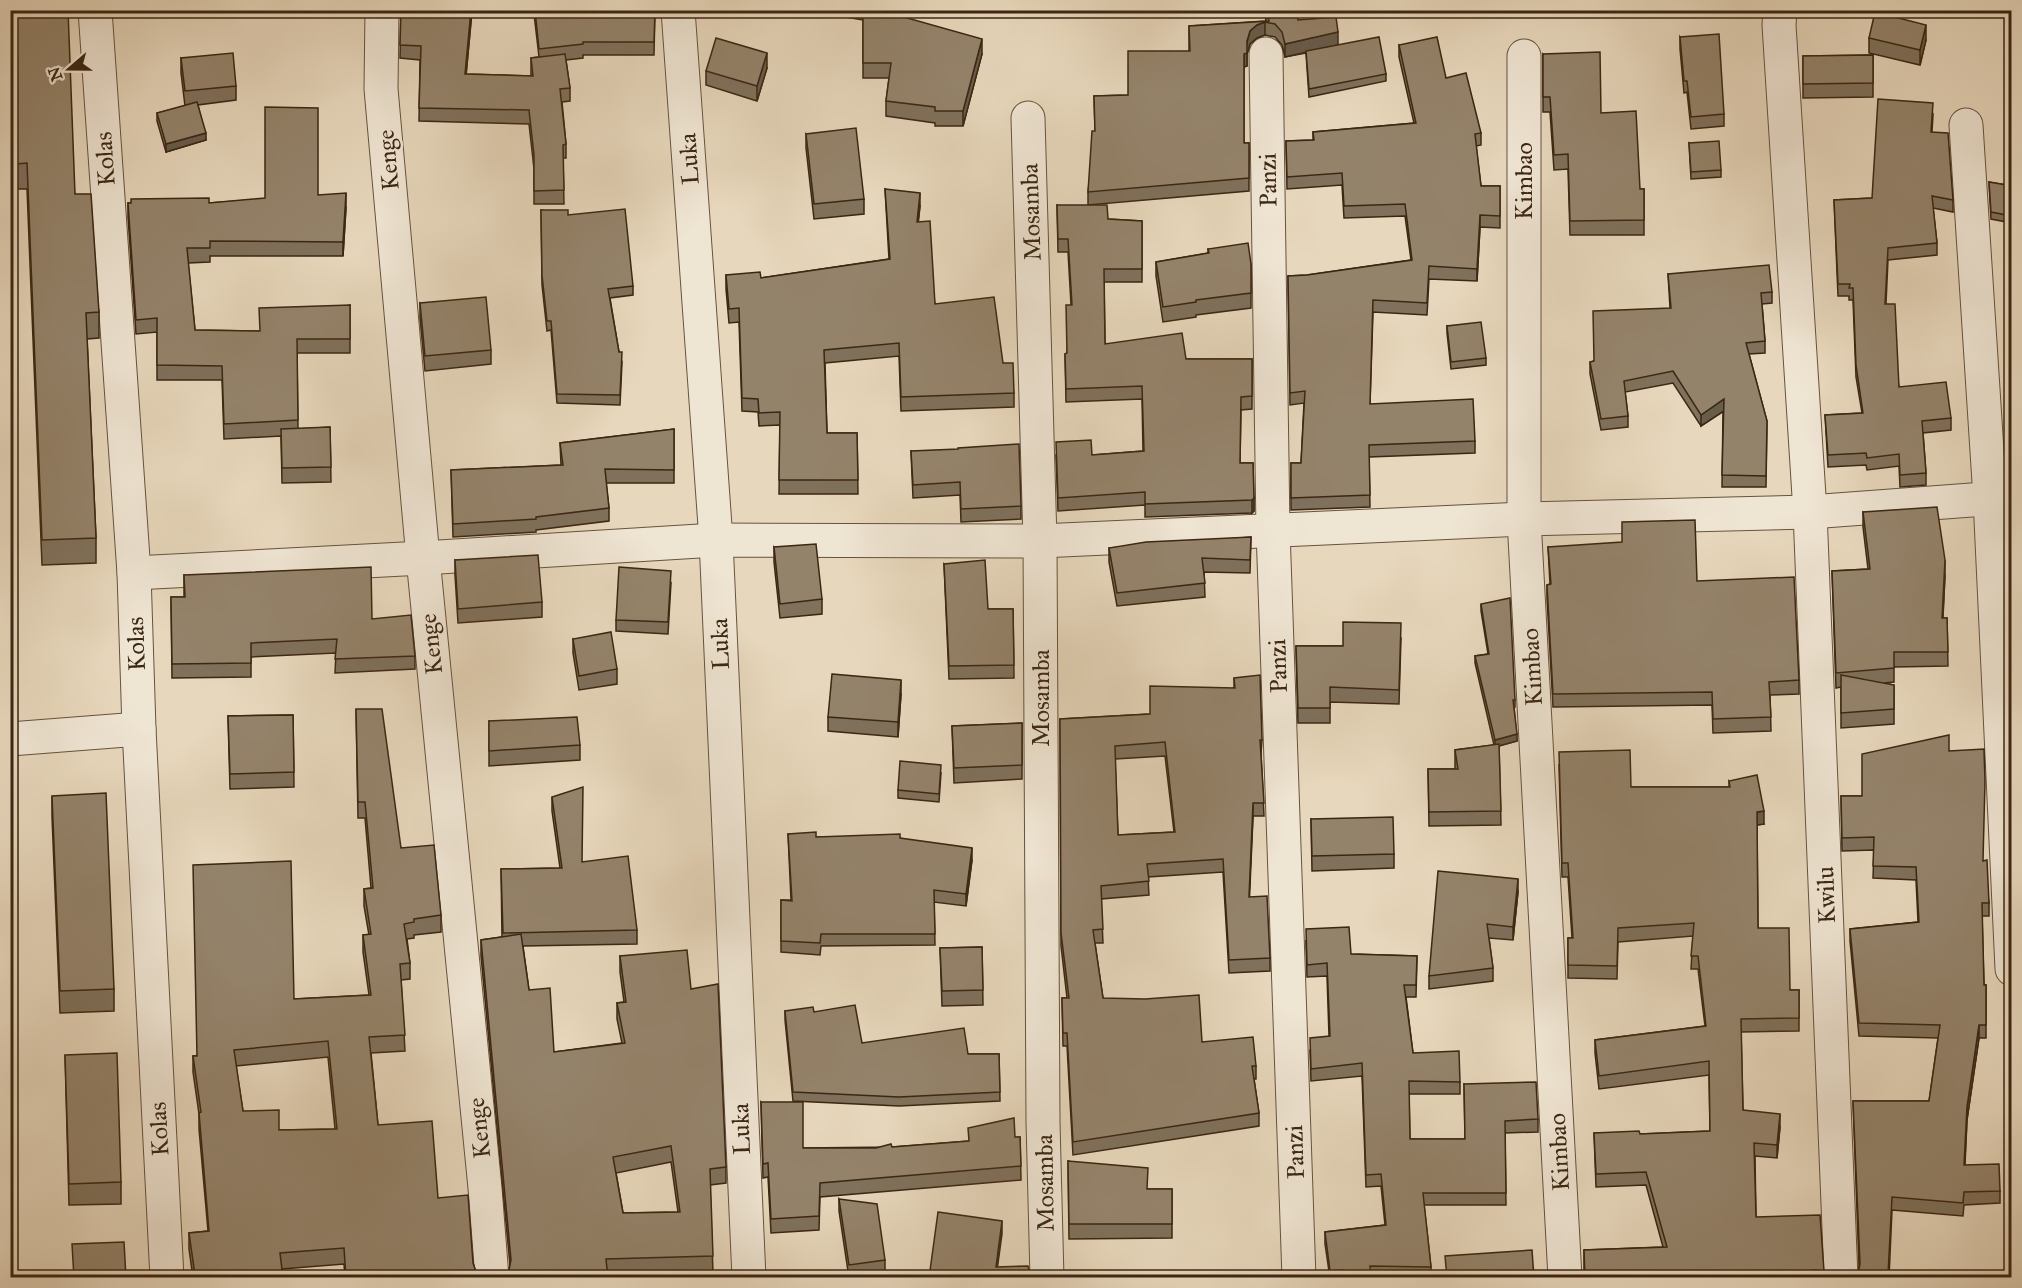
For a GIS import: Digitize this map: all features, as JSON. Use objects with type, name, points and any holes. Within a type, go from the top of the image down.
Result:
[{"type":"street","name":"Kolas","points":[[95,10],[134,573],[138,729],[167,1278]]},
{"type":"street","name":"Kenge","points":[[382,10],[381,88],[423,558],[483,1164],[492,1278]]},
{"type":"street","name":"Luka","points":[[678,10],[716,540],[749,1278]]},
{"type":"street","name":"Kwilu","points":[[1780,10],[1779,25],[1810,512],[1841,1278]]},
{"type":"street","name":"Panzi","points":[[1266,54],[1274,530],[1299,1278]]},
{"type":"street","name":"Kimbao","points":[[1524,56],[1524,519],[1565,1278]]},
{"type":"street","name":"Mosamba","points":[[1028,118],[1040,541],[1043,1110],[1047,1278]]},
{"type":"street","points":[[1966,125],[2001,498],[2012,969]]},
{"type":"street","points":[[134,573],[716,540],[1040,541],[1524,519],[1810,512],[2001,498]]},
{"type":"street","points":[[10,739],[138,729]]},
{"type":"building","points":[[10,10],[68,10],[75,194],[91,194],[99,312],[86,313],[96,538],[42,540],[27,163],[16,164]]},
{"type":"building","points":[[401,10],[471,10],[465,74],[533,76],[531,58],[565,54],[570,88],[560,89],[566,144],[563,145],[564,190],[534,191],[534,155],[529,110],[419,108],[421,46],[400,45]]},
{"type":"building","points":[[535,10],[655,10],[654,42],[583,42],[583,44],[539,49]]},
{"type":"building","points":[[863,10],[894,10],[893,14],[982,39],[963,111],[935,111],[935,107],[886,101],[891,63],[863,63]]},
{"type":"building","points":[[1267,10],[1296,10],[1298,20],[1336,17],[1338,32],[1285,44],[1282,32],[1275,24],[1265,22],[1250,31],[1247,53],[1244,54],[1244,143],[1249,143],[1249,178],[1088,192],[1092,131],[1095,131],[1094,96],[1128,95],[1128,51],[1190,51],[1189,26],[1269,21]]},
{"type":"building","points":[[1875,12],[1926,25],[1920,50],[1869,38]]},
{"type":"building","points":[[1719,34],[1724,114],[1691,117],[1687,81],[1684,81],[1680,37]]},
{"type":"building","points":[[1379,37],[1386,74],[1309,89],[1306,51]]},
{"type":"building","points":[[1437,37],[1446,78],[1466,73],[1481,133],[1475,134],[1481,186],[1500,186],[1500,216],[1480,215],[1477,269],[1429,266],[1427,303],[1373,300],[1370,404],[1473,399],[1475,441],[1369,445],[1370,495],[1291,498],[1291,463],[1301,463],[1305,391],[1290,393],[1288,276],[1412,260],[1405,204],[1344,206],[1342,173],[1287,177],[1286,141],[1314,140],[1313,132],[1416,123],[1399,45]]},
{"type":"building","points":[[716,38],[767,53],[757,86],[706,71]]},
{"type":"building","points":[[1600,52],[1601,113],[1636,111],[1640,189],[1644,189],[1644,220],[1570,221],[1568,154],[1554,155],[1550,97],[1543,97],[1543,54]]},
{"type":"building","points":[[233,53],[236,86],[185,91],[181,58]]},
{"type":"building","points":[[1873,55],[1873,83],[1803,84],[1803,56]]},
{"type":"building","points":[[1878,99],[1933,103],[1931,132],[1948,133],[1953,200],[1932,196],[1937,243],[1888,248],[1885,304],[1895,304],[1899,387],[1946,382],[1951,418],[1922,421],[1926,473],[1900,475],[1899,454],[1867,458],[1866,453],[1828,455],[1825,415],[1863,413],[1856,365],[1853,288],[1849,288],[1850,284],[1838,284],[1834,200],[1872,198]]},
{"type":"building","points":[[197,102],[206,133],[166,144],[157,113]]},
{"type":"building","points":[[265,107],[318,108],[318,195],[346,193],[343,242],[210,241],[210,248],[187,248],[195,330],[260,331],[259,308],[350,305],[350,339],[297,339],[298,420],[224,424],[222,366],[157,365],[157,318],[136,320],[128,203],[131,203],[131,199],[209,198],[209,203],[265,198]]},
{"type":"building","points":[[856,128],[864,199],[814,204],[806,134]]},
{"type":"building","points":[[1719,141],[1721,170],[1691,172],[1689,143]]},
{"type":"building","points":[[1989,182],[2012,186],[2012,216],[1991,212]]},
{"type":"building","points":[[885,189],[920,193],[917,222],[930,221],[935,304],[994,297],[1003,363],[1013,363],[1014,393],[901,397],[899,343],[824,350],[827,433],[857,433],[858,480],[779,480],[780,412],[759,413],[758,399],[742,398],[739,308],[729,309],[726,275],[760,272],[761,278],[890,259]]},
{"type":"building","points":[[1057,205],[1107,205],[1108,219],[1142,221],[1142,269],[1104,269],[1105,344],[1182,333],[1186,359],[1252,359],[1252,396],[1241,397],[1240,463],[1253,463],[1254,498],[1252,500],[1145,504],[1145,492],[1058,498],[1056,442],[1091,440],[1092,455],[1144,451],[1142,386],[1066,389],[1066,305],[1072,305],[1068,239],[1058,239]]},
{"type":"building","points":[[625,209],[633,286],[608,289],[619,352],[622,352],[620,395],[557,394],[551,321],[547,321],[542,275],[541,210],[568,210],[568,215]]},
{"type":"building","points":[[1248,243],[1251,293],[1163,307],[1156,262],[1209,253],[1208,249]]},
{"type":"building","points":[[1769,265],[1772,292],[1761,293],[1765,341],[1746,343],[1767,421],[1766,476],[1722,475],[1724,399],[1701,415],[1673,371],[1624,381],[1628,416],[1601,419],[1590,362],[1594,361],[1593,311],[1671,308],[1668,274]]},
{"type":"building","points":[[486,297],[491,350],[425,356],[420,303]]},
{"type":"building","points":[[1481,322],[1486,358],[1451,362],[1447,326]]},
{"type":"building","points":[[330,427],[331,467],[282,468],[281,429]]},
{"type":"building","points":[[674,429],[674,470],[605,469],[609,508],[536,517],[536,519],[453,524],[451,470],[563,465],[560,443]]},
{"type":"building","points":[[1019,444],[1021,506],[961,509],[960,482],[913,485],[911,451]]},
{"type":"building","points":[[1937,507],[1945,560],[1942,618],[1947,618],[1948,652],[1894,652],[1894,668],[1836,673],[1832,571],[1870,569],[1863,512]]},
{"type":"building","points":[[1695,520],[1697,581],[1794,577],[1799,680],[1769,682],[1771,717],[1713,719],[1712,692],[1553,694],[1547,585],[1551,584],[1548,547],[1622,542],[1622,522]]},
{"type":"building","points":[[1251,537],[1250,560],[1202,558],[1205,583],[1117,593],[1109,548],[1146,542]]},
{"type":"building","points":[[816,544],[822,599],[780,604],[774,547]]},
{"type":"building","points":[[538,555],[542,602],[458,609],[455,560]]},
{"type":"building","points":[[985,560],[988,609],[1013,609],[1014,665],[949,666],[944,564]]},
{"type":"building","points":[[371,567],[372,619],[411,615],[415,656],[335,659],[337,639],[251,643],[251,663],[172,664],[171,597],[185,597],[184,575]]},
{"type":"building","points":[[619,567],[671,571],[668,622],[616,620]]},
{"type":"building","points":[[1510,598],[1515,700],[1513,700],[1517,734],[1495,740],[1475,656],[1489,654],[1481,604]]},
{"type":"building","points":[[1343,622],[1401,623],[1399,690],[1330,687],[1330,708],[1298,708],[1296,646],[1343,646]]},
{"type":"building","points":[[611,632],[617,669],[579,676],[573,639]]},
{"type":"building","points":[[832,674],[901,680],[898,722],[828,717]]},
{"type":"building","points":[[1260,675],[1262,740],[1260,740],[1264,803],[1253,803],[1249,897],[1267,896],[1270,958],[1229,960],[1223,859],[1147,864],[1149,881],[1101,886],[1103,929],[1093,930],[1103,998],[1145,999],[1199,995],[1202,1042],[1253,1037],[1256,1066],[1252,1066],[1259,1113],[1073,1142],[1067,1033],[1063,1033],[1062,998],[1069,998],[1061,933],[1060,719],[1150,714],[1150,686],[1235,688],[1234,678]],"holes":[[[1165,742],[1175,832],[1118,835],[1115,746]]]},
{"type":"building","points":[[1841,675],[1894,685],[1894,709],[1841,713]]},
{"type":"building","points":[[356,709],[382,709],[401,848],[434,845],[441,915],[414,919],[414,922],[404,924],[410,963],[400,964],[405,1035],[369,1037],[378,1125],[432,1121],[438,1198],[468,1195],[473,1263],[476,1272],[483,1278],[346,1278],[344,1248],[280,1253],[283,1278],[200,1278],[200,1275],[195,1275],[189,1233],[209,1231],[199,1113],[201,1112],[193,1056],[197,1056],[193,865],[291,861],[294,999],[371,995],[363,935],[371,934],[364,889],[373,888],[365,802],[358,802]],"holes":[[[328,1041],[337,1129],[279,1130],[279,1110],[243,1111],[234,1050]]]},
{"type":"building","points":[[293,715],[294,772],[230,774],[228,716]]},
{"type":"building","points":[[577,717],[580,745],[489,751],[489,721]]},
{"type":"building","points":[[1022,723],[1022,765],[954,768],[952,726]]},
{"type":"building","points":[[1949,735],[1949,751],[1984,749],[1983,861],[1987,860],[1989,903],[1982,903],[1986,1025],[1979,1025],[1967,1107],[1964,1165],[1999,1164],[2000,1191],[1964,1192],[1963,1203],[1892,1197],[1888,1275],[1858,1273],[1860,1264],[1853,1101],[1929,1101],[1940,1025],[1859,1023],[1850,929],[1919,922],[1916,867],[1873,866],[1874,837],[1842,838],[1841,796],[1862,796],[1862,754]]},
{"type":"building","points":[[1499,744],[1501,811],[1429,812],[1428,769],[1458,769],[1455,750]]},
{"type":"building","points":[[1630,750],[1631,787],[1730,787],[1729,781],[1757,775],[1764,811],[1757,812],[1758,928],[1789,928],[1790,990],[1799,990],[1799,1018],[1741,1019],[1743,1110],[1780,1114],[1777,1145],[1754,1143],[1756,1217],[1820,1215],[1824,1271],[1814,1270],[1815,1278],[1585,1278],[1584,1250],[1667,1247],[1646,1172],[1596,1174],[1594,1133],[1710,1131],[1709,1061],[1599,1076],[1595,1040],[1706,1026],[1698,956],[1691,956],[1694,923],[1618,928],[1617,966],[1568,965],[1568,938],[1573,938],[1568,863],[1562,863],[1559,752]]},
{"type":"building","points":[[900,761],[941,765],[939,794],[898,790]]},
{"type":"building","points":[[583,787],[582,862],[628,856],[637,930],[503,933],[501,869],[562,868],[552,797]]},
{"type":"building","points":[[106,793],[114,989],[60,991],[52,796]]},
{"type":"building","points":[[1393,817],[1394,854],[1312,856],[1311,819]]},
{"type":"building","points":[[816,832],[816,837],[900,834],[900,838],[972,848],[966,894],[934,890],[935,934],[821,934],[820,943],[781,941],[781,900],[792,901],[788,834]]},
{"type":"building","points":[[1438,871],[1518,879],[1513,927],[1487,924],[1493,968],[1429,976]]},
{"type":"building","points":[[1349,927],[1351,954],[1417,956],[1416,985],[1404,985],[1413,1053],[1459,1051],[1460,1082],[1409,1081],[1410,1139],[1465,1139],[1464,1084],[1536,1082],[1538,1119],[1505,1121],[1506,1193],[1423,1193],[1431,1267],[1370,1266],[1371,1278],[1344,1278],[1343,1270],[1330,1271],[1325,1232],[1386,1225],[1381,1174],[1366,1175],[1362,1063],[1311,1069],[1310,1038],[1330,1036],[1327,963],[1307,965],[1306,929]]},
{"type":"building","points":[[521,934],[529,990],[550,988],[554,1052],[625,1043],[617,1003],[626,1002],[620,956],[687,950],[691,989],[718,984],[726,1167],[710,1169],[713,1256],[606,1259],[608,1278],[502,1278],[509,1270],[511,1260],[481,940]],"holes":[[[671,1146],[680,1212],[623,1213],[613,1157]]]},
{"type":"building","points":[[982,947],[983,990],[942,991],[940,948]]},
{"type":"building","points":[[855,1005],[862,1043],[964,1028],[968,1054],[999,1054],[1000,1092],[899,1097],[793,1092],[785,1011],[813,1007],[814,1012]]},
{"type":"building","points":[[117,1053],[121,1182],[69,1184],[65,1055]]},
{"type":"building","points":[[761,1102],[803,1102],[803,1148],[876,1148],[891,1144],[892,1147],[969,1141],[968,1128],[1014,1118],[1015,1137],[1020,1137],[1021,1166],[820,1183],[819,1216],[771,1219],[768,1163],[763,1164]]},
{"type":"building","points":[[1068,1161],[1148,1168],[1147,1189],[1172,1189],[1172,1224],[1069,1224]]},
{"type":"building","points":[[839,1199],[877,1204],[885,1260],[849,1265]]},
{"type":"building","points":[[938,1212],[1002,1221],[996,1267],[1028,1266],[1031,1278],[929,1278]]},
{"type":"building","points":[[124,1242],[126,1278],[74,1278],[72,1244]]},
{"type":"building","points":[[1532,1250],[1534,1278],[1447,1278],[1445,1256]]},
{"type":"building","points":[[778,1275],[807,1278],[778,1278]]}]
